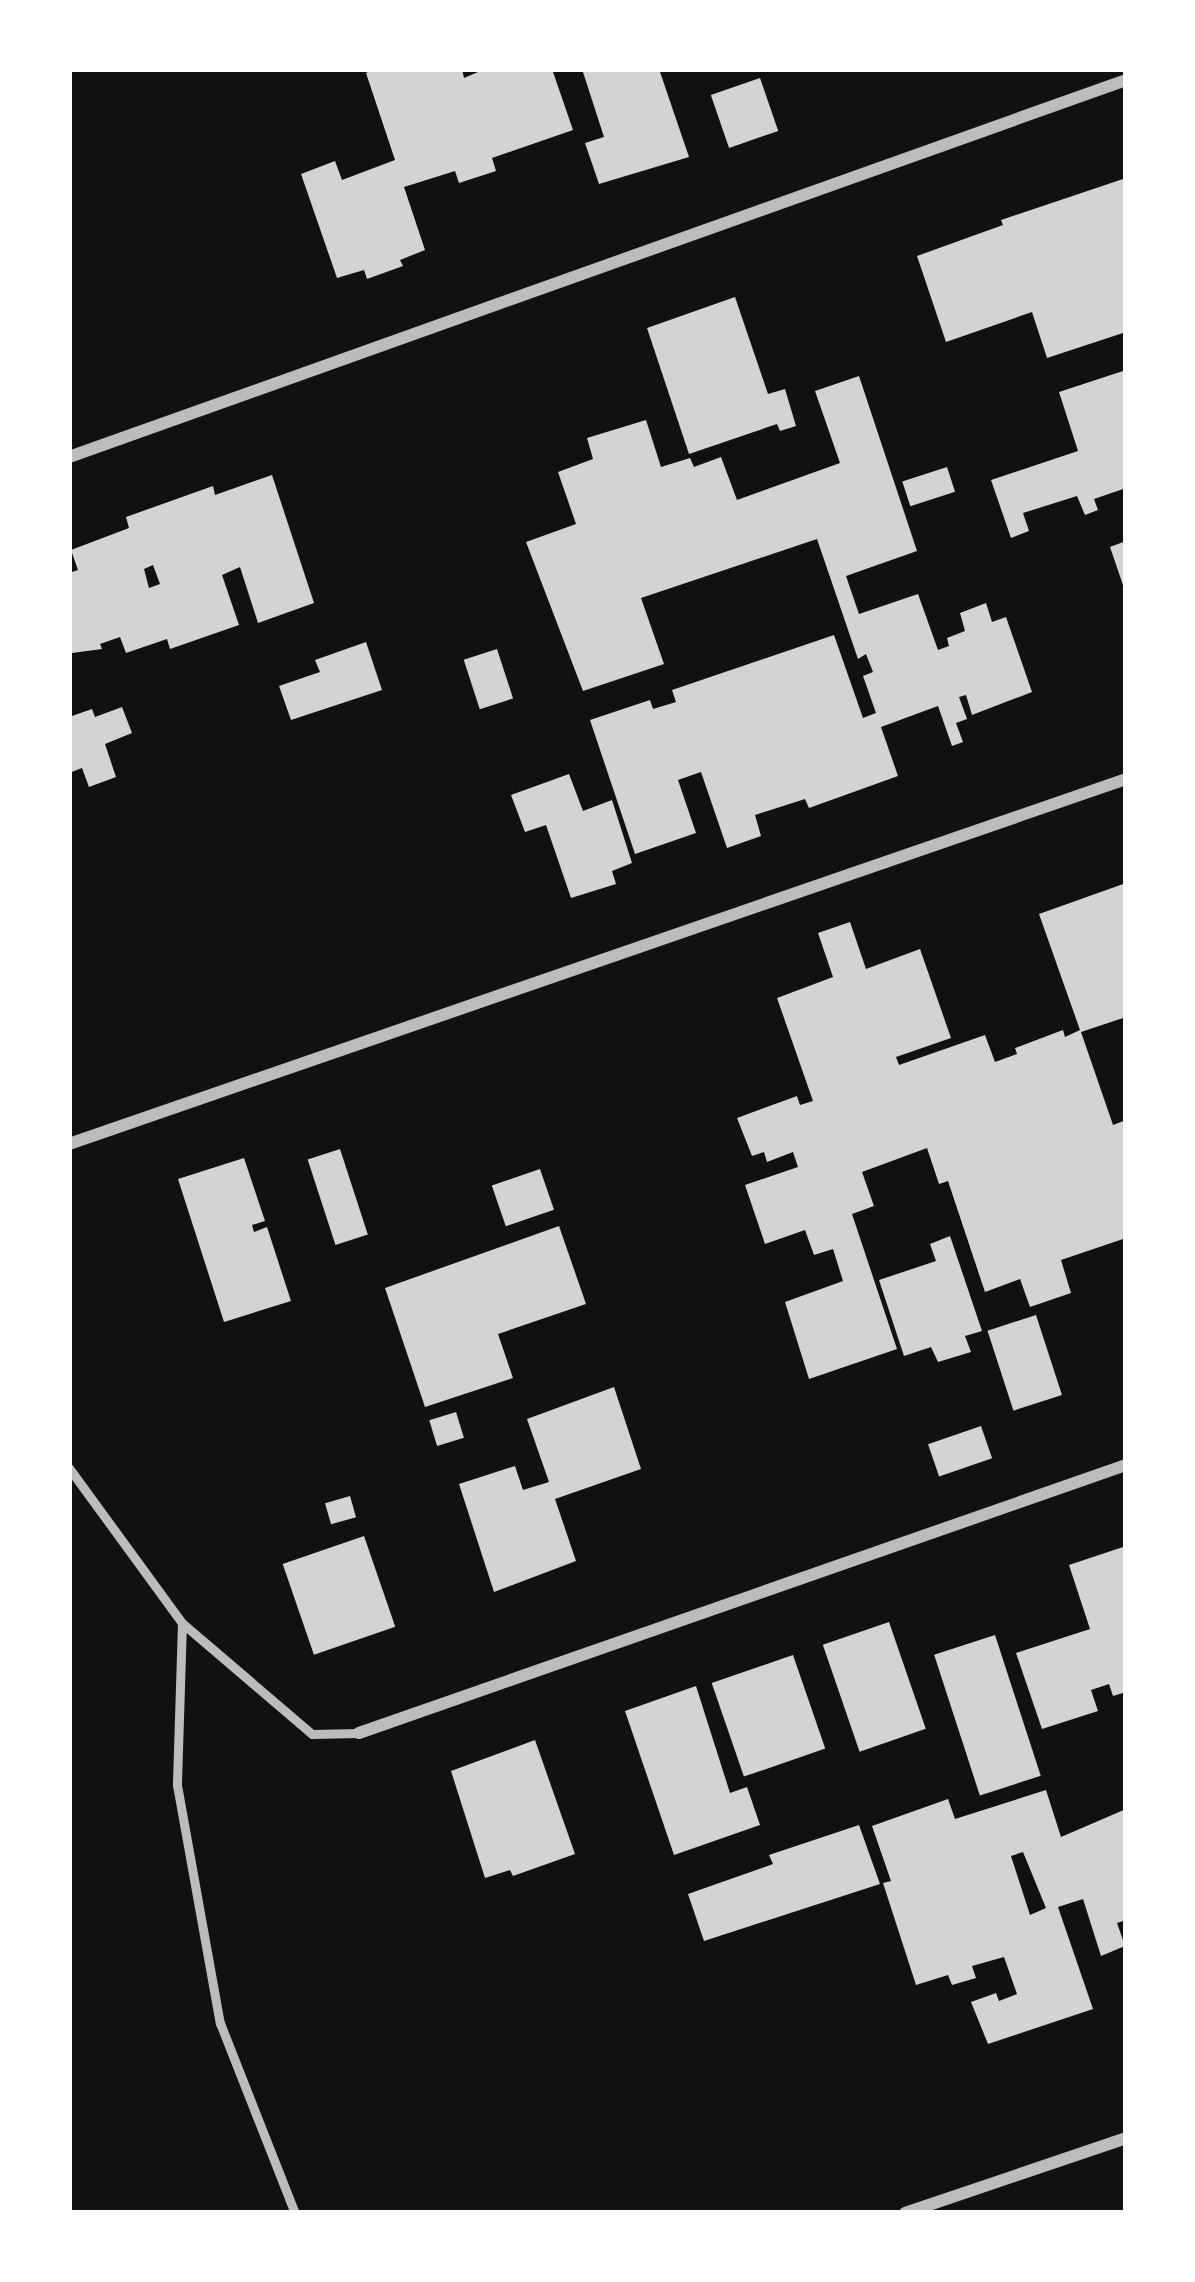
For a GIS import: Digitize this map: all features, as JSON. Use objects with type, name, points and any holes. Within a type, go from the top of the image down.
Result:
[{"type":"street","points":[[69,457],[1126,80]]},
{"type":"street","points":[[69,1144],[1126,779]]},
{"type":"street","points":[[359,1733],[1126,1465]]},
{"type":"street","points":[[905,2213],[1126,2138]]},
{"type":"lane","points":[[69,1468],[182,1623],[312,1734],[359,1733]]},
{"type":"lane","points":[[182,1623],[177,1786],[220,2023],[295,2213]]},
{"type":"building","points":[[374,69],[462,69],[464,78],[485,69],[552,69],[573,130],[492,158],[496,171],[459,183],[455,171],[404,187],[425,250],[400,260],[403,266],[367,279],[364,270],[337,278],[301,174],[335,161],[342,180],[395,160],[366,73]]},
{"type":"building","points":[[582,69],[659,69],[689,157],[599,184],[585,143],[604,137]]},
{"type":"building","points":[[760,78],[778,131],[729,148],[711,95]]},
{"type":"building","points":[[1126,178],[1126,332],[1047,358],[1032,312],[946,342],[917,256],[1003,225],[1001,220]]},
{"type":"building","points":[[735,297],[768,394],[785,389],[796,426],[780,431],[777,424],[689,454],[647,328]]},
{"type":"building","points":[[1126,370],[1126,488],[1094,499],[1098,510],[1085,515],[1077,496],[1023,513],[1029,531],[1011,538],[991,480],[1078,451],[1059,392]]},
{"type":"building","points":[[859,376],[917,551],[846,576],[859,614],[918,594],[938,650],[949,646],[947,638],[965,631],[960,613],[986,603],[992,622],[1006,617],[1032,692],[972,715],[966,695],[959,697],[967,719],[956,723],[963,742],[952,746],[938,706],[881,727],[898,776],[809,808],[805,799],[755,815],[761,836],[727,848],[701,772],[678,780],[696,833],[635,854],[590,720],[650,700],[653,709],[676,702],[672,690],[834,635],[863,718],[876,713],[863,676],[873,672],[866,654],[858,659],[817,539],[641,598],[664,664],[583,691],[526,542],[576,524],[558,472],[593,459],[587,438],[646,420],[661,467],[690,458],[694,467],[721,457],[737,500],[840,463],[815,391]]},
{"type":"building","points":[[947,467],[955,492],[910,506],[902,482]]},
{"type":"building","points":[[272,475],[314,603],[258,623],[240,567],[222,575],[239,625],[170,649],[167,639],[126,653],[120,637],[100,644],[102,649],[72,653],[69,573],[78,570],[71,550],[129,528],[126,517],[213,486],[215,495]],"holes":[[[153,565],[160,584],[149,588],[144,569]]]},
{"type":"building","points":[[1126,541],[1126,591],[1125,591],[1110,547]]},
{"type":"building","points":[[366,642],[382,690],[291,720],[279,686],[320,672],[315,660]]},
{"type":"building","points":[[497,649],[513,698],[480,709],[464,660]]},
{"type":"building","points":[[122,707],[132,733],[105,744],[116,777],[89,787],[82,768],[69,773],[69,717],[92,709],[95,717]]},
{"type":"building","points":[[569,774],[583,811],[612,800],[632,863],[612,871],[616,884],[571,898],[546,825],[525,832],[511,795]]},
{"type":"building","points":[[1126,883],[1126,1017],[1081,1032],[1113,1125],[1126,1120],[1126,1238],[1061,1260],[1071,1293],[1030,1307],[1020,1279],[985,1292],[948,1181],[939,1184],[927,1148],[862,1172],[874,1206],[852,1214],[897,1349],[809,1379],[785,1302],[843,1281],[833,1249],[814,1255],[805,1230],[765,1244],[745,1185],[798,1167],[793,1152],[767,1162],[764,1152],[752,1156],[737,1118],[797,1096],[800,1105],[813,1101],[777,998],[833,977],[818,933],[850,922],[866,969],[920,949],[951,1038],[896,1057],[899,1065],[985,1035],[995,1062],[1017,1054],[1015,1048],[1063,1030],[1065,1037],[1080,1030],[1039,914]]},
{"type":"building","points":[[340,1149],[368,1235],[335,1245],[308,1160]]},
{"type":"building","points":[[244,1158],[265,1221],[252,1225],[254,1232],[267,1227],[291,1301],[224,1322],[178,1179]]},
{"type":"building","points":[[540,1169],[554,1210],[506,1226],[492,1186]]},
{"type":"building","points":[[559,1226],[586,1304],[498,1334],[513,1378],[425,1407],[385,1288]]},
{"type":"building","points":[[950,1236],[982,1331],[965,1336],[971,1352],[938,1362],[931,1347],[904,1356],[879,1280],[936,1261],[930,1244]]},
{"type":"building","points":[[1036,1315],[1062,1395],[1013,1411],[987,1331]]},
{"type":"building","points":[[614,1387],[641,1469],[555,1499],[576,1561],[494,1592],[459,1484],[515,1466],[523,1490],[549,1482],[527,1419]]},
{"type":"building","points":[[456,1412],[464,1438],[437,1446],[429,1420]]},
{"type":"building","points":[[981,1426],[992,1458],[939,1476],[928,1444]]},
{"type":"building","points":[[350,1496],[356,1517],[331,1524],[325,1503]]},
{"type":"building","points":[[364,1536],[395,1627],[314,1655],[283,1564]]},
{"type":"building","points":[[1126,1546],[1126,1692],[1113,1696],[1109,1684],[1091,1690],[1098,1711],[1042,1729],[1016,1653],[1090,1629],[1069,1565]]},
{"type":"building","points":[[889,1622],[926,1729],[860,1752],[823,1645]]},
{"type":"building","points":[[995,1635],[1041,1776],[980,1796],[934,1655]]},
{"type":"building","points":[[793,1655],[825,1749],[744,1777],[712,1683]]},
{"type":"building","points":[[696,1686],[730,1793],[747,1787],[760,1825],[674,1855],[625,1711]]},
{"type":"building","points":[[535,1740],[575,1854],[513,1876],[510,1870],[485,1878],[451,1771]]},
{"type":"building","points":[[1046,1790],[1061,1837],[1126,1809],[1126,1920],[1117,1923],[1125,1946],[1101,1956],[1083,1899],[1058,1907],[1093,2009],[988,2044],[971,2002],[996,1993],[999,2001],[1017,1994],[1004,1957],[972,1966],[976,1978],[952,1985],[948,1975],[916,1985],[883,1883],[891,1881],[872,1826],[948,1799],[955,1819]],"holes":[[[1023,1852],[1046,1908],[1030,1915],[1011,1856]]]},
{"type":"building","points":[[859,1825],[880,1884],[704,1941],[688,1894],[773,1864],[769,1855]]}]
